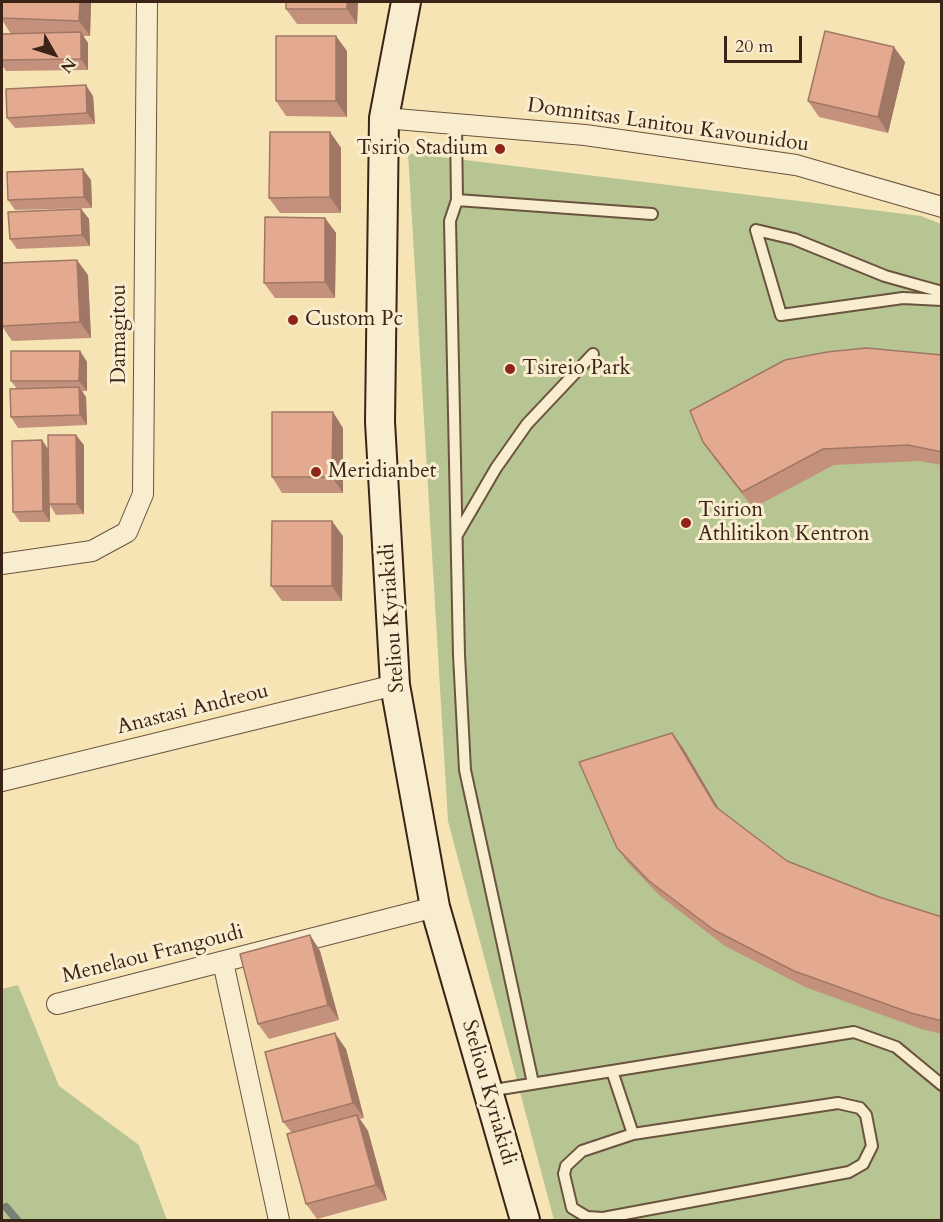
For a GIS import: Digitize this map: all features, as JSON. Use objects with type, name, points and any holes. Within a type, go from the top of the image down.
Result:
[{"type":"street","name":"Damagitou","points":[[2,564],[92,551],[128,532],[143,494],[147,2]]},
{"type":"street","name":"Steliou Kyriakidi","points":[[406,2],[384,118],[380,422],[395,685],[435,906],[525,1221]]},
{"type":"street","name":"Domnitsas Lanitou Kavounidou","points":[[384,118],[456,126],[585,135],[796,165],[942,207]]},
{"type":"street","name":"Anastasi Andreou","points":[[2,781],[395,685]]},
{"type":"street","name":"Menelaou Frangoudi","points":[[57,1004],[435,906]]},
{"type":"street","points":[[224,962],[279,1221]]},
{"type":"lane","points":[[456,126],[457,200],[450,221],[459,655],[465,770],[533,1083]]},
{"type":"lane","points":[[457,200],[652,214]]},
{"type":"lane","points":[[942,292],[885,276],[794,238],[756,230],[781,315],[903,298],[942,300]]},
{"type":"lane","points":[[456,535],[496,468],[527,424],[593,354]]},
{"type":"lane","points":[[488,1091],[854,1032],[896,1047],[942,1084]]},
{"type":"lane","points":[[612,1071],[633,1134]]},
{"type":"lane","points":[[838,1103],[851,1104],[860,1108],[866,1115],[872,1146],[863,1164],[849,1172],[603,1218],[580,1214],[570,1202],[564,1174],[566,1166],[582,1151],[633,1134],[838,1103]]},
{"type":"green space","name":"Tsirion Athlitikon Kentron","points":[[408,153],[921,216],[941,224],[941,1220],[554,1220],[448,821]]},
{"type":"green space","points":[[18,985],[59,1086],[139,1145],[167,1220],[2,1220],[2,989]]},
{"type":"building","points":[[2,2],[80,2],[79,21],[2,18]]},
{"type":"building","points":[[286,2],[347,2],[347,9],[286,9]]},
{"type":"building","points":[[825,31],[894,47],[878,117],[808,101]]},
{"type":"building","points":[[81,32],[81,59],[2,60],[2,34]]},
{"type":"building","points":[[276,36],[336,36],[336,101],[276,101]]},
{"type":"building","points":[[86,85],[87,113],[7,118],[6,89]]},
{"type":"building","points":[[270,132],[330,132],[330,197],[269,198]]},
{"type":"building","points":[[83,169],[84,197],[8,200],[7,172]]},
{"type":"building","points":[[81,209],[82,235],[10,239],[8,212]]},
{"type":"building","points":[[265,217],[325,218],[325,282],[264,283]]},
{"type":"building","points":[[77,260],[80,322],[2,326],[2,263]]},
{"type":"building","points":[[866,348],[942,355],[942,452],[908,445],[823,449],[742,492],[703,442],[690,411],[785,360]]},
{"type":"building","points":[[11,351],[80,351],[79,381],[11,381]]},
{"type":"building","points":[[79,387],[80,415],[11,417],[10,389]]},
{"type":"building","points":[[272,412],[333,412],[332,477],[272,477]]},
{"type":"building","points":[[48,435],[76,435],[77,504],[49,504]]},
{"type":"building","points":[[42,440],[43,511],[13,512],[12,441]]},
{"type":"building","points":[[272,521],[332,521],[332,586],[271,586]]},
{"type":"building","points":[[672,733],[716,807],[787,861],[879,897],[942,917],[942,1021],[911,1013],[794,971],[714,930],[649,881],[617,848],[579,762]]},
{"type":"building","points":[[310,935],[328,1005],[258,1024],[240,954]]},
{"type":"building","points":[[335,1033],[353,1103],[283,1122],[265,1052]]},
{"type":"building","points":[[357,1115],[376,1185],[306,1204],[287,1134]]},
{"type":"waterway","points":[[6,1207],[17,1220]]},
{"type":"place","name":"Tsirio Stadium","points":[[500,149]]},
{"type":"place","name":"Custom Pc","points":[[293,320]]},
{"type":"place","name":"Tsireio Park","points":[[510,369]]},
{"type":"place","name":"Meridianbet","points":[[316,472]]},
{"type":"place","name":"Tsirion Athlitikon Kentron","points":[[686,523]]}]
